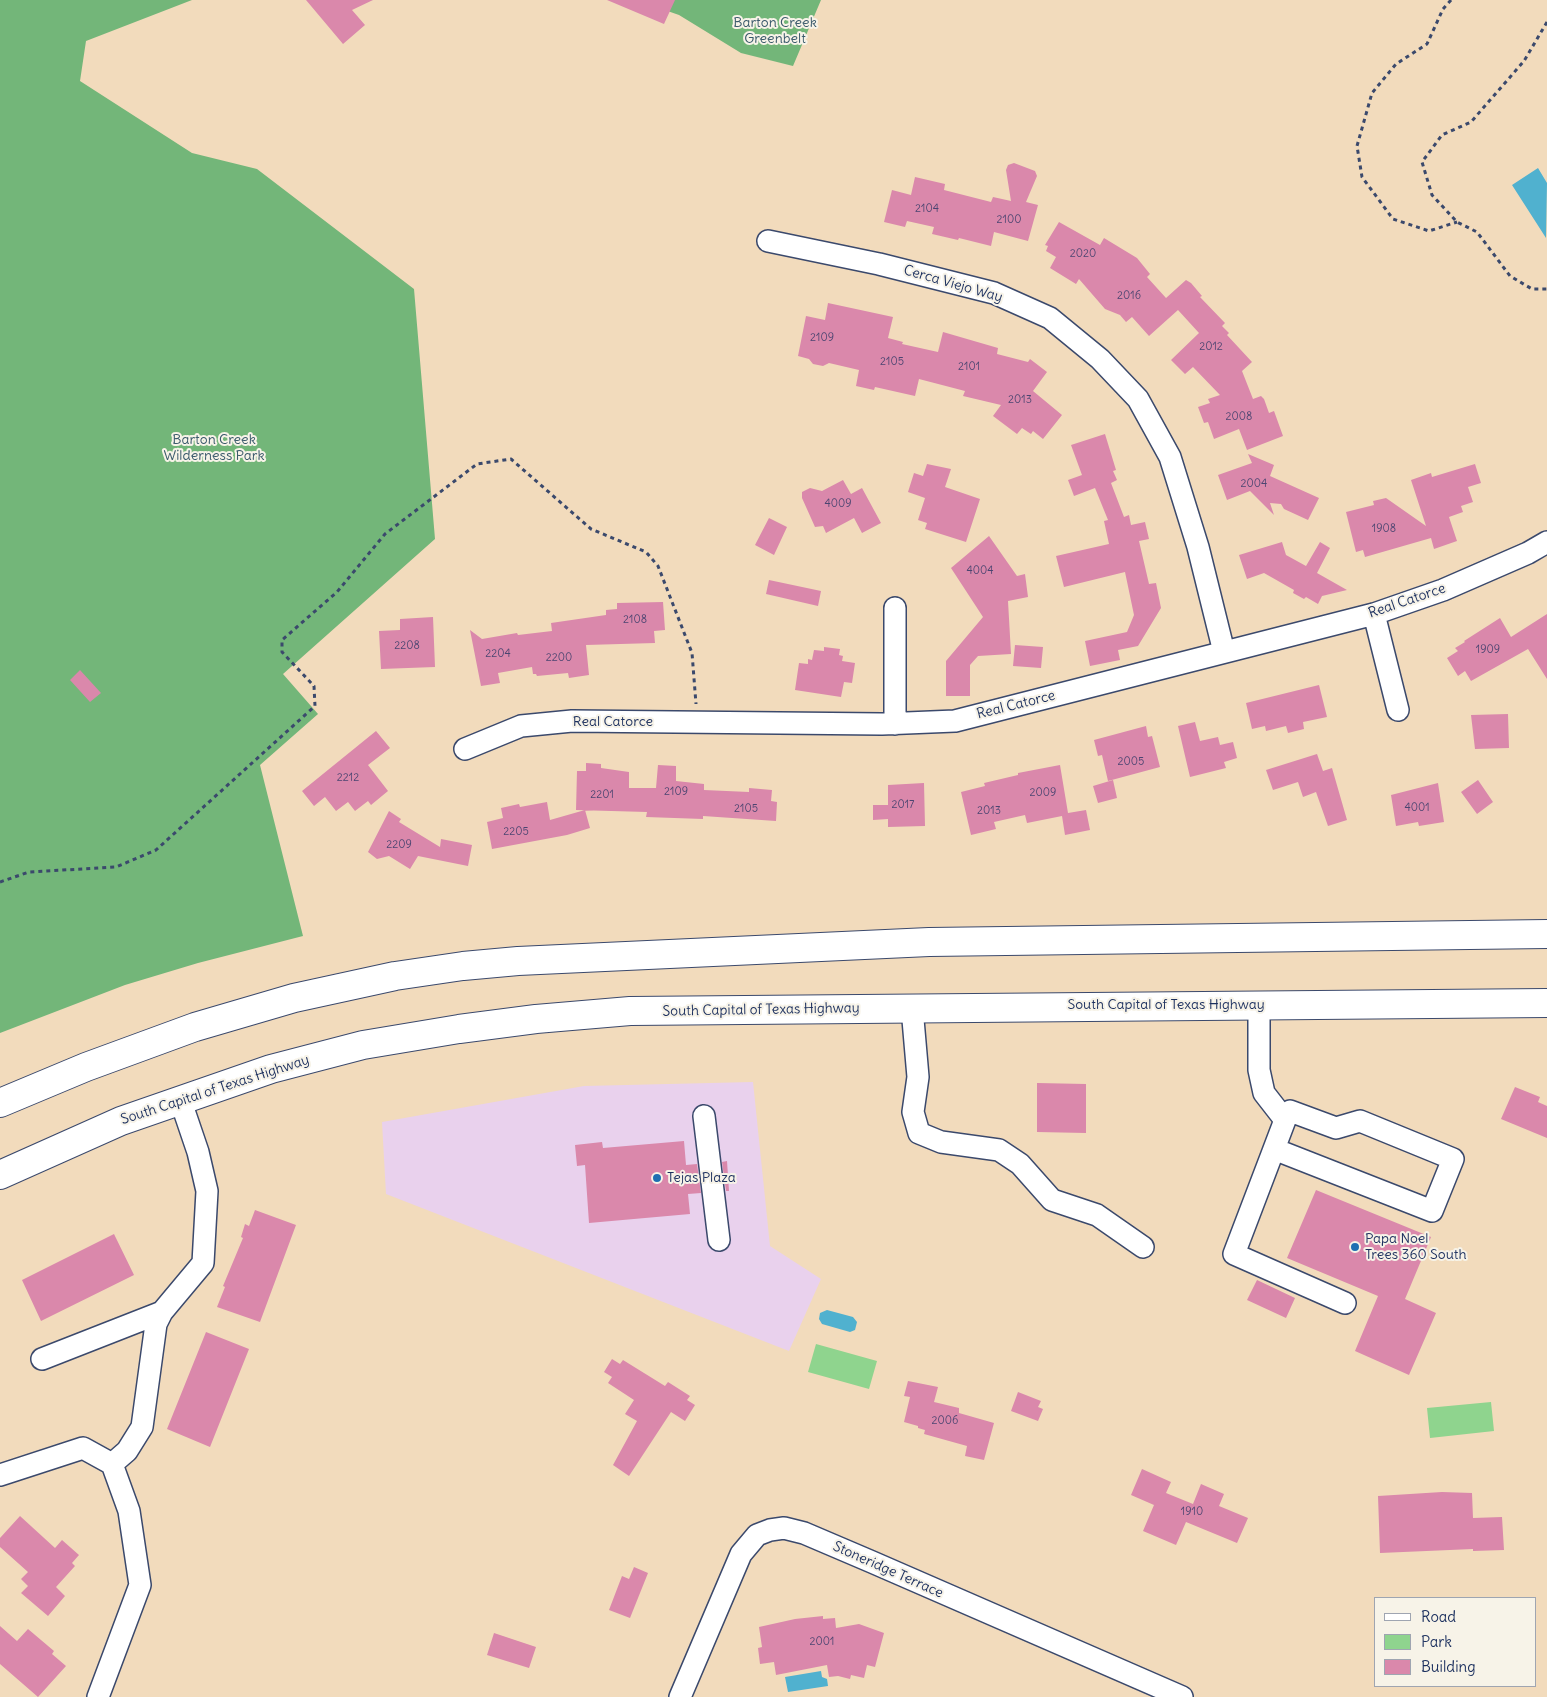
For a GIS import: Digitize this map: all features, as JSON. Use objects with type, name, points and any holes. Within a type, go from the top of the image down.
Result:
[{"type":"highway","points":[[0,1103],[86,1067],[186,1031],[285,1000],[395,976],[462,966],[518,961],[929,942],[1547,934]]},
{"type":"highway","name":"South Capital of Texas Highway","points":[[0,1175],[81,1136],[180,1099],[271,1069],[364,1045],[459,1029],[536,1019],[630,1011],[1547,1003]]},
{"type":"street","name":"Cerca Viejo Way","points":[[768,241],[879,264],[994,293],[1050,318],[1100,359],[1138,399],[1170,457],[1198,547],[1224,652]]},
{"type":"street","name":"Real Catorce","points":[[466,749],[521,726],[572,721],[895,724],[955,720],[1374,614],[1443,590],[1528,553],[1547,542]]},
{"type":"street","points":[[895,608],[895,724]]},
{"type":"street","points":[[1374,614],[1398,710]]},
{"type":"street","points":[[1259,1005],[1259,1070],[1264,1093],[1285,1120]]},
{"type":"street","points":[[912,1008],[918,1077],[913,1112],[919,1133],[941,1142],[999,1150],[1020,1164],[1052,1200],[1097,1215],[1143,1247]]},
{"type":"street","points":[[112,1464],[127,1451],[142,1426],[156,1324],[162,1312],[203,1263],[207,1190],[198,1152],[180,1099]]},
{"type":"street","points":[[1274,1149],[1432,1211],[1453,1159],[1360,1121],[1336,1128],[1290,1111],[1285,1120],[1234,1254],[1345,1303]]},
{"type":"street","points":[[704,1116],[719,1240]]},
{"type":"street","points":[[42,1359],[162,1312]]},
{"type":"street","points":[[0,1475],[83,1448],[112,1464],[129,1511],[140,1585],[98,1697]]},
{"type":"street","name":"Stoneridge Terrace","points":[[680,1697],[741,1554],[757,1535],[770,1530],[784,1528],[804,1533],[1182,1697]]},
{"type":"path","points":[[1451,0],[1443,9],[1427,44],[1396,64],[1372,93],[1357,146],[1362,177],[1393,219],[1429,231],[1457,222]]},
{"type":"path","points":[[1547,22],[1524,61],[1471,122],[1442,135],[1422,162],[1432,195],[1457,222],[1477,232],[1510,276],[1532,289],[1547,289]]},
{"type":"path","points":[[0,882],[29,872],[116,867],[156,850],[315,706],[314,686],[282,652],[282,640],[337,592],[385,534],[477,464],[511,460],[591,529],[646,552],[658,566],[692,653],[697,722]]},
{"type":"shaded area","points":[[753,1082],[770,1246],[821,1279],[789,1351],[386,1194],[382,1122],[584,1086]]},
{"type":"green space","name":"Barton Creek Wilderness Park","points":[[0,0],[192,0],[86,41],[80,81],[192,153],[257,169],[414,289],[435,539],[283,674],[318,714],[260,765],[303,936],[198,963],[125,985],[0,1033]]},
{"type":"green space","name":"Barton Creek Greenbelt","points":[[636,0],[821,0],[793,66],[741,53],[679,15]]},
{"type":"green space","points":[[816,1344],[877,1361],[869,1389],[808,1372]]},
{"type":"green space","points":[[1491,1402],[1494,1431],[1430,1438],[1427,1408]]},
{"type":"water","points":[[1538,168],[1547,183],[1546,238],[1512,185]]},
{"type":"water","points":[[827,1310],[853,1317],[857,1322],[855,1330],[850,1332],[822,1324],[819,1319],[820,1313]]},
{"type":"water","points":[[821,1671],[822,1677],[827,1679],[828,1686],[788,1692],[785,1677]]},
{"type":"building","points":[[306,0],[373,0],[352,10],[365,25],[343,44]]},
{"type":"building","points":[[607,0],[675,0],[664,24]]},
{"type":"building","points":[[1014,163],[1035,171],[1037,176],[1026,202],[1038,205],[1028,241],[994,232],[991,246],[932,234],[934,227],[907,221],[905,227],[884,222],[892,190],[911,195],[915,177],[945,184],[944,190],[991,202],[993,197],[1011,201],[1006,170],[1008,165]]},
{"type":"building","points":[[1059,222],[1100,245],[1104,238],[1137,258],[1150,274],[1147,277],[1166,298],[1186,280],[1191,283],[1202,296],[1200,297],[1225,323],[1222,326],[1229,333],[1227,335],[1252,362],[1242,371],[1253,399],[1261,396],[1269,413],[1274,411],[1283,436],[1247,450],[1239,429],[1214,439],[1208,422],[1204,423],[1198,407],[1210,403],[1208,399],[1220,395],[1193,367],[1185,374],[1171,360],[1199,333],[1178,310],[1149,336],[1132,317],[1126,322],[1120,315],[1105,309],[1079,279],[1076,284],[1050,268],[1056,257],[1046,251],[1048,246],[1045,245]]},
{"type":"building","points":[[828,303],[893,317],[888,338],[903,342],[902,344],[938,352],[943,332],[998,348],[997,354],[1028,362],[1030,359],[1047,372],[1033,391],[1062,415],[1043,439],[1033,431],[1031,434],[1022,428],[1017,434],[993,416],[1001,405],[963,396],[965,391],[919,379],[915,396],[875,387],[874,390],[856,386],[859,370],[829,363],[823,366],[813,364],[809,359],[798,356],[806,316],[825,320]]},
{"type":"building","points":[[1105,434],[1116,470],[1113,471],[1117,480],[1111,483],[1124,517],[1129,515],[1131,525],[1145,522],[1149,539],[1139,541],[1149,584],[1156,583],[1161,608],[1138,646],[1118,650],[1120,660],[1090,666],[1085,641],[1127,632],[1134,615],[1125,572],[1064,587],[1056,556],[1109,544],[1104,521],[1108,520],[1095,488],[1074,496],[1068,480],[1082,475],[1071,445]]},
{"type":"building","points":[[1248,454],[1274,465],[1270,476],[1319,498],[1308,520],[1284,509],[1281,504],[1270,503],[1274,515],[1250,491],[1227,500],[1218,475],[1252,463]]},
{"type":"building","points":[[927,464],[951,469],[945,487],[980,499],[966,542],[925,529],[927,523],[918,520],[925,498],[908,492],[914,473],[923,476]]},
{"type":"building","points":[[1475,464],[1481,483],[1468,487],[1473,502],[1461,506],[1463,512],[1449,517],[1457,541],[1434,549],[1431,538],[1365,557],[1363,550],[1356,552],[1346,512],[1374,505],[1373,501],[1386,498],[1426,526],[1411,480],[1431,473],[1432,477]]},
{"type":"building","points":[[843,480],[851,494],[862,488],[881,523],[862,533],[854,518],[826,533],[823,526],[815,527],[802,498],[802,492],[810,488],[822,491]]},
{"type":"building","points":[[769,518],[787,527],[774,555],[755,545]]},
{"type":"building","points":[[989,536],[1017,576],[1025,574],[1028,597],[1008,601],[1011,654],[978,656],[970,665],[970,696],[946,696],[946,661],[983,617],[951,568]]},
{"type":"building","points":[[1282,542],[1286,555],[1306,566],[1320,542],[1330,548],[1317,573],[1347,590],[1322,596],[1318,604],[1306,597],[1304,599],[1293,593],[1294,590],[1264,573],[1247,579],[1239,555]]},
{"type":"building","points":[[769,580],[821,591],[818,606],[766,594]]},
{"type":"building","points":[[663,602],[665,630],[654,631],[655,643],[586,645],[589,675],[569,678],[568,673],[537,676],[533,674],[532,667],[498,673],[500,683],[481,686],[470,630],[482,639],[517,633],[518,635],[552,631],[551,623],[606,615],[606,610],[617,609],[617,603]]},
{"type":"building","points":[[1547,614],[1547,679],[1528,649],[1471,681],[1465,671],[1458,676],[1447,658],[1458,651],[1455,648],[1464,641],[1500,618],[1511,637]]},
{"type":"building","points":[[433,617],[435,667],[381,669],[379,631],[400,630],[400,619]]},
{"type":"building","points":[[1015,645],[1043,647],[1041,668],[1013,666]]},
{"type":"building","points":[[824,647],[840,649],[839,655],[843,656],[842,661],[855,663],[852,683],[844,682],[841,697],[795,690],[799,663],[808,664],[808,659],[812,660],[814,650],[824,651]]},
{"type":"building","points":[[80,670],[101,693],[90,702],[70,680]]},
{"type":"building","points":[[1319,685],[1327,717],[1303,722],[1304,729],[1288,733],[1286,726],[1266,731],[1265,726],[1252,729],[1246,703]]},
{"type":"building","points":[[1508,714],[1509,748],[1475,749],[1471,715]]},
{"type":"building","points":[[1195,722],[1200,741],[1218,737],[1220,745],[1233,742],[1237,758],[1224,762],[1226,768],[1190,777],[1178,726]]},
{"type":"building","points":[[1146,726],[1148,737],[1152,736],[1160,767],[1108,781],[1102,755],[1098,756],[1094,740]]},
{"type":"building","points":[[376,731],[390,748],[368,765],[388,791],[371,805],[368,801],[355,811],[348,802],[336,811],[325,797],[314,806],[302,791]]},
{"type":"building","points":[[1317,754],[1323,771],[1332,768],[1347,820],[1328,826],[1316,792],[1303,797],[1298,782],[1273,790],[1266,770]]},
{"type":"building","points":[[586,763],[601,764],[601,768],[629,772],[629,788],[656,788],[658,765],[676,766],[676,781],[704,784],[704,790],[749,792],[749,788],[772,790],[771,801],[777,802],[776,821],[703,816],[703,819],[646,817],[647,812],[576,810],[577,771],[586,771]]},
{"type":"building","points":[[1060,765],[1068,813],[1086,810],[1090,830],[1065,835],[1062,816],[1027,823],[1025,815],[994,822],[996,829],[971,835],[961,792],[985,786],[984,783],[1018,775],[1018,773]]},
{"type":"building","points":[[1113,780],[1117,798],[1098,803],[1093,786]]},
{"type":"building","points":[[1478,780],[1493,802],[1477,814],[1461,792]]},
{"type":"building","points":[[924,783],[925,826],[888,827],[888,819],[873,820],[873,805],[888,805],[888,785]]},
{"type":"building","points":[[1438,783],[1444,822],[1419,826],[1418,822],[1396,826],[1391,795]]},
{"type":"building","points":[[547,802],[550,820],[585,810],[590,828],[567,835],[492,849],[487,822],[503,818],[501,808],[519,804],[520,807]]},
{"type":"building","points":[[389,811],[401,819],[399,822],[440,847],[441,839],[472,845],[468,866],[418,856],[410,869],[389,856],[377,859],[368,852]]},
{"type":"building","points":[[1037,1083],[1086,1084],[1086,1133],[1037,1132]]},
{"type":"building","points":[[1515,1087],[1540,1097],[1538,1102],[1547,1106],[1547,1138],[1501,1119]]},
{"type":"building","name":"Tejas Plaza","points":[[684,1141],[686,1165],[697,1164],[701,1193],[688,1194],[690,1214],[589,1223],[585,1165],[577,1166],[575,1145],[602,1142],[603,1148]]},
{"type":"building","points":[[727,1161],[729,1191],[726,1191],[722,1162]]},
{"type":"building","name":"Papa Noel Trees 360 South","points":[[1316,1190],[1431,1237],[1405,1299],[1436,1313],[1409,1375],[1355,1351],[1378,1296],[1287,1258]]},
{"type":"building","points":[[255,1210],[296,1225],[260,1322],[217,1307],[225,1287],[223,1286],[243,1238],[241,1237],[245,1224],[249,1226]]},
{"type":"building","points":[[114,1234],[134,1275],[41,1321],[22,1280]]},
{"type":"building","points":[[1257,1280],[1295,1298],[1286,1318],[1247,1300]]},
{"type":"building","points":[[206,1332],[249,1349],[210,1447],[167,1429]]},
{"type":"building","points":[[612,1359],[620,1364],[623,1360],[665,1386],[668,1382],[690,1396],[687,1400],[695,1405],[685,1421],[671,1412],[629,1476],[613,1465],[637,1421],[625,1414],[634,1400],[608,1383],[612,1377],[604,1372]]},
{"type":"building","points":[[908,1381],[938,1387],[934,1402],[959,1408],[959,1413],[994,1423],[984,1460],[965,1456],[967,1446],[924,1434],[925,1430],[904,1422],[910,1397],[904,1396]]},
{"type":"building","points":[[1018,1392],[1041,1401],[1038,1407],[1043,1409],[1038,1421],[1011,1411]]},
{"type":"building","points":[[1142,1469],[1171,1482],[1166,1493],[1193,1504],[1201,1484],[1224,1494],[1219,1506],[1248,1518],[1237,1543],[1186,1522],[1176,1545],[1143,1531],[1154,1505],[1131,1495]]},
{"type":"building","points":[[1442,1492],[1472,1493],[1473,1518],[1502,1517],[1504,1550],[1473,1551],[1473,1549],[1380,1553],[1378,1496]]},
{"type":"building","points":[[20,1516],[55,1548],[62,1540],[79,1555],[72,1563],[75,1566],[56,1587],[65,1596],[48,1616],[21,1593],[28,1586],[21,1579],[28,1572],[0,1547],[0,1538]]},
{"type":"building","points":[[634,1567],[648,1573],[630,1618],[609,1610],[622,1576],[629,1579]]},
{"type":"building","points":[[823,1616],[823,1619],[835,1618],[836,1628],[859,1624],[884,1633],[875,1667],[867,1665],[864,1678],[851,1675],[850,1679],[838,1676],[829,1677],[827,1665],[776,1675],[774,1662],[760,1664],[758,1648],[762,1647],[759,1627],[795,1619]]},
{"type":"building","points":[[0,1626],[17,1641],[28,1629],[54,1651],[52,1654],[66,1666],[38,1697],[0,1664]]},
{"type":"building","points":[[494,1633],[536,1647],[529,1668],[487,1655]]},
{"type":"place","name":"Tejas Plaza","points":[[657,1178]]},
{"type":"place","name":"Papa Noel Trees 360 South","points":[[1355,1247]]}]
